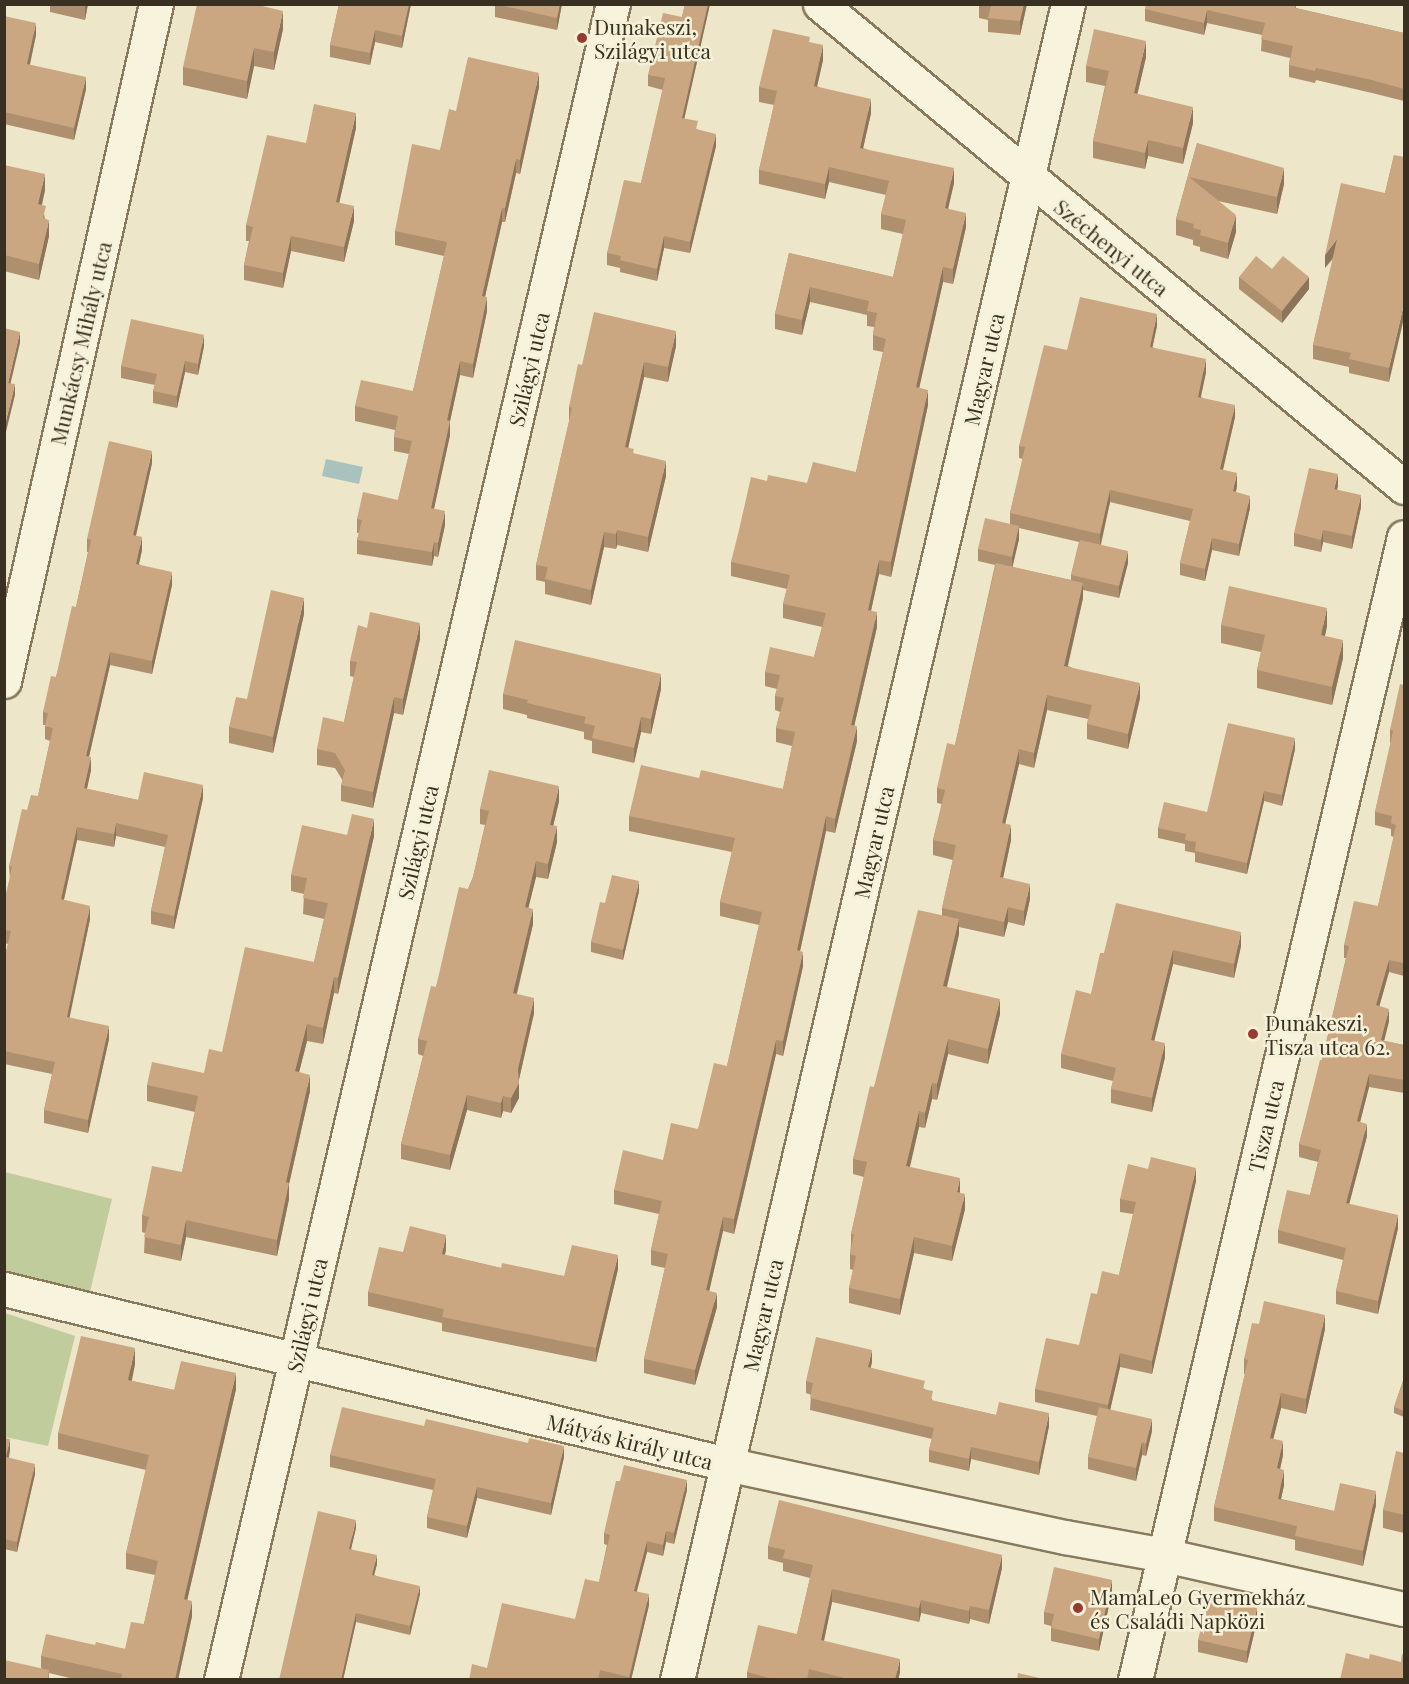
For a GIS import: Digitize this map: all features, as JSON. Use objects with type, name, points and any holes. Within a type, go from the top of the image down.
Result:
[{"type":"street","name":"Munkácsy Mihály utca","points":[[4,681],[156,4]]},
{"type":"street","name":"Szilágyi utca","points":[[220,1680],[613,4]]},
{"type":"street","name":"Széchenyi utca","points":[[820,4],[1404,488]]},
{"type":"street","name":"Magyar utca","points":[[677,1680],[1068,4]]},
{"type":"street","name":"Tisza utca","points":[[1135,1680],[1404,537]]},
{"type":"street","name":"Mátyás király utca","points":[[4,1289],[727,1464],[1065,1537],[1164,1555],[1404,1609]]},
{"type":"green space","points":[[5,1172],[112,1199],[90,1292],[5,1272]]},
{"type":"green space","points":[[5,1313],[75,1336],[48,1446],[5,1437]]},
{"type":"water","points":[[326,459],[363,467],[359,484],[322,476]]},
{"type":"building","points":[[197,4],[254,4],[283,11],[274,52],[254,48],[247,81],[183,67]]},
{"type":"building","points":[[339,4],[409,4],[402,36],[375,30],[370,53],[330,45]]},
{"type":"building","points":[[495,4],[560,4],[557,18]]},
{"type":"building","points":[[685,4],[708,4],[682,118],[698,121],[696,129],[716,134],[690,242],[664,236],[657,269],[620,260],[621,256],[607,253],[624,180],[641,183],[665,78],[648,75],[663,13],[682,17]]},
{"type":"building","points":[[983,4],[1024,4],[1020,21],[988,18],[991,6]]},
{"type":"building","points":[[1146,4],[1295,4],[1295,8],[1404,33],[1404,89],[1316,68],[1315,71],[1289,65],[1293,46],[1261,39],[1265,23],[1207,10],[1204,23],[1145,9]]},
{"type":"building","points":[[4,16],[36,23],[27,64],[86,77],[74,128],[4,112]]},
{"type":"building","points":[[773,29],[810,37],[809,42],[823,45],[814,86],[871,99],[860,148],[954,168],[945,208],[966,213],[953,269],[943,267],[916,387],[928,390],[891,562],[879,560],[868,610],[877,612],[851,725],[857,726],[835,819],[826,816],[797,950],[803,952],[783,1041],[776,1040],[734,1219],[723,1217],[706,1290],[717,1293],[695,1370],[644,1359],[668,1254],[651,1250],[662,1201],[614,1190],[623,1150],[663,1160],[671,1123],[698,1129],[714,1063],[727,1066],[762,912],[720,902],[735,838],[629,816],[641,765],[699,778],[701,770],[783,789],[795,732],[776,728],[784,698],[775,696],[780,675],[765,672],[770,647],[814,657],[826,613],[783,604],[790,575],[731,562],[751,477],[767,481],[768,475],[807,483],[813,462],[856,472],[886,339],[873,335],[877,313],[867,311],[869,301],[810,287],[802,320],[775,314],[789,253],[893,277],[906,220],[881,214],[889,181],[829,167],[825,184],[759,170],[777,91],[759,87]]},
{"type":"building","points":[[1094,29],[1146,41],[1134,93],[1193,107],[1183,148],[1148,140],[1145,153],[1093,141],[1109,71],[1086,66]]},
{"type":"building","points":[[468,57],[539,73],[520,160],[516,159],[505,208],[502,208],[482,296],[487,297],[473,364],[460,361],[447,420],[450,421],[431,508],[445,511],[438,543],[434,542],[432,552],[357,540],[362,520],[357,519],[363,492],[398,500],[412,441],[394,437],[398,416],[355,406],[361,380],[413,391],[447,242],[395,231],[412,144],[440,150],[449,109],[456,111]]},
{"type":"building","points":[[314,104],[356,113],[336,202],[354,206],[344,247],[291,236],[283,273],[244,265],[253,227],[246,225],[267,135],[306,143]]},
{"type":"building","points":[[1197,143],[1284,168],[1277,197],[1189,177],[1236,215],[1228,243],[1200,235],[1201,230],[1193,228],[1194,224],[1176,219]]},
{"type":"building","points":[[1394,155],[1404,157],[1404,304],[1389,368],[1349,359],[1351,353],[1313,345],[1337,239],[1325,255],[1341,183],[1385,193]]},
{"type":"building","points":[[4,165],[45,174],[38,204],[46,206],[43,218],[49,220],[39,264],[4,255]]},
{"type":"building","points":[[1256,256],[1272,269],[1283,256],[1309,277],[1282,311],[1239,277]]},
{"type":"building","points":[[1080,297],[1157,314],[1150,347],[1206,359],[1198,397],[1235,405],[1220,469],[1237,473],[1233,491],[1250,496],[1239,544],[1212,538],[1205,569],[1180,563],[1193,509],[1110,490],[1100,534],[1010,513],[1025,447],[1019,446],[1044,345],[1067,350]]},
{"type":"building","points":[[594,312],[676,331],[668,367],[644,362],[625,447],[634,449],[633,453],[666,461],[648,537],[617,530],[616,534],[604,532],[591,590],[545,579],[548,567],[536,565],[572,408],[569,407],[578,364],[582,365]]},
{"type":"building","points":[[131,319],[204,335],[198,364],[185,361],[177,396],[153,391],[157,374],[121,366]]},
{"type":"building","points":[[4,328],[20,332],[8,383],[15,384],[4,429]]},
{"type":"building","points":[[109,441],[152,451],[133,535],[142,537],[136,564],[172,572],[152,661],[110,652],[86,756],[91,757],[84,788],[138,800],[144,772],[203,785],[174,916],[151,911],[168,835],[116,823],[114,834],[77,827],[61,899],[90,906],[67,1017],[109,1026],[88,1120],[44,1110],[55,1062],[4,1051],[4,960],[11,931],[4,930],[4,903],[12,867],[9,866],[22,809],[27,810],[31,795],[38,796],[53,728],[45,726],[48,713],[43,712],[51,676],[56,677],[72,606],[76,607],[91,540],[87,539]]},
{"type":"building","points":[[1309,468],[1338,474],[1334,489],[1361,495],[1352,536],[1323,530],[1321,540],[1294,533]]},
{"type":"building","points":[[985,518],[1019,526],[1012,557],[978,549]]},
{"type":"building","points":[[1080,540],[1128,551],[1119,586],[1071,575]]},
{"type":"building","points":[[996,563],[1083,583],[1064,666],[1140,683],[1128,734],[1087,724],[1092,705],[1047,695],[1034,753],[1019,749],[1002,823],[1011,825],[1000,877],[1030,884],[1024,911],[1008,907],[1004,922],[942,908],[956,845],[933,840],[945,790],[937,788],[947,743],[955,745]]},
{"type":"building","points":[[1229,586],[1327,608],[1321,635],[1343,640],[1332,687],[1257,670],[1265,635],[1221,625]]},
{"type":"building","points":[[271,590],[304,598],[273,737],[229,727],[236,697],[247,699]]},
{"type":"building","points":[[370,612],[420,623],[403,699],[394,697],[373,792],[341,785],[345,770],[335,753],[317,749],[323,717],[344,722],[357,662],[350,661],[358,625],[367,628]]},
{"type":"building","points":[[515,640],[661,674],[651,719],[641,717],[634,748],[592,738],[595,726],[584,723],[586,717],[527,703],[528,700],[503,694]]},
{"type":"building","points":[[1400,684],[1404,685],[1404,963],[1389,960],[1376,1005],[1389,1009],[1381,1040],[1404,1045],[1404,1080],[1369,1074],[1357,1121],[1367,1124],[1346,1203],[1398,1215],[1378,1301],[1336,1291],[1346,1248],[1278,1230],[1287,1190],[1310,1195],[1321,1150],[1299,1144],[1349,946],[1344,945],[1354,901],[1378,906],[1396,825],[1391,823],[1392,816],[1375,812],[1393,731],[1390,730]]},
{"type":"building","points":[[1228,723],[1295,738],[1282,795],[1264,791],[1247,863],[1195,851],[1196,842],[1185,840],[1186,834],[1158,828],[1164,802],[1207,812]]},
{"type":"building","points":[[489,770],[559,786],[550,825],[557,826],[548,864],[536,861],[525,907],[533,909],[513,993],[534,998],[518,1069],[519,1083],[511,1098],[503,1096],[501,1103],[467,1095],[450,1155],[401,1144],[427,1041],[418,1039],[431,986],[436,987],[459,887],[468,889],[473,877],[489,811],[480,809]]},
{"type":"building","points":[[352,814],[374,819],[338,978],[334,977],[323,1028],[307,1024],[295,1071],[310,1075],[286,1182],[289,1183],[277,1240],[186,1220],[181,1245],[144,1237],[149,1217],[142,1215],[152,1166],[182,1172],[198,1096],[147,1085],[152,1062],[204,1073],[209,1049],[222,1052],[245,947],[314,962],[328,903],[303,898],[307,878],[291,875],[302,825],[347,835]]},
{"type":"building","points":[[612,875],[639,881],[623,950],[591,942],[600,902],[605,903]]},
{"type":"building","points":[[1116,903],[1241,932],[1234,964],[1173,950],[1151,1040],[1165,1043],[1152,1098],[1111,1089],[1116,1068],[1061,1054],[1076,990],[1091,994],[1100,953],[1104,953]]},
{"type":"building","points":[[918,910],[959,919],[943,986],[1000,999],[988,1049],[948,1039],[937,1084],[932,1083],[925,1113],[919,1111],[906,1166],[960,1178],[957,1192],[965,1194],[952,1246],[914,1237],[900,1299],[849,1288],[856,1256],[850,1254],[854,1234],[851,1234],[867,1162],[853,1159],[870,1086],[874,1087]]},
{"type":"building","points":[[1151,1157],[1196,1168],[1152,1361],[1120,1353],[1108,1405],[1035,1389],[1046,1338],[1079,1345],[1091,1293],[1097,1294],[1102,1271],[1119,1275],[1136,1202],[1120,1199],[1128,1164],[1148,1169]]},
{"type":"building","points":[[410,1226],[446,1235],[442,1254],[501,1268],[502,1263],[564,1276],[572,1245],[618,1255],[596,1348],[442,1317],[444,1309],[368,1292],[379,1247],[403,1252]]},
{"type":"building","points":[[1264,1301],[1325,1315],[1306,1399],[1281,1393],[1270,1438],[1283,1441],[1277,1468],[1284,1470],[1278,1499],[1334,1511],[1340,1483],[1376,1491],[1363,1551],[1295,1536],[1297,1526],[1214,1507],[1248,1360],[1244,1359],[1252,1323],[1259,1324]]},
{"type":"building","points":[[81,1336],[135,1348],[128,1380],[174,1390],[181,1361],[236,1373],[184,1599],[192,1601],[175,1680],[121,1680],[122,1674],[41,1656],[46,1634],[125,1649],[131,1622],[144,1624],[158,1561],[126,1553],[149,1455],[58,1433]]},
{"type":"building","points":[[816,1337],[872,1350],[868,1367],[925,1381],[923,1389],[933,1391],[931,1400],[996,1415],[999,1402],[1049,1413],[1039,1462],[971,1447],[969,1459],[929,1450],[934,1428],[810,1398],[813,1383],[806,1381]]},
{"type":"building","points":[[1404,1378],[1404,1411],[1394,1407]]},
{"type":"building","points":[[342,1407],[424,1426],[426,1419],[528,1443],[529,1438],[564,1446],[551,1503],[477,1487],[467,1526],[427,1517],[436,1479],[330,1455]]},
{"type":"building","points":[[1099,1407],[1152,1419],[1146,1444],[1142,1442],[1136,1468],[1088,1457]]},
{"type":"building","points":[[4,1438],[10,1439],[6,1457],[35,1464],[17,1542],[4,1539]]},
{"type":"building","points":[[1396,1451],[1404,1453],[1404,1515],[1383,1510]]},
{"type":"building","points":[[624,1465],[687,1480],[674,1533],[666,1531],[663,1545],[647,1541],[634,1591],[649,1594],[629,1677],[600,1670],[598,1680],[469,1680],[472,1664],[487,1668],[502,1603],[575,1619],[585,1579],[599,1582],[610,1535],[604,1533],[616,1481],[620,1481]]},
{"type":"building","points":[[779,1500],[1002,1555],[989,1610],[970,1606],[969,1611],[921,1600],[919,1608],[832,1589],[821,1640],[900,1659],[895,1680],[852,1680],[809,1669],[807,1680],[777,1680],[747,1672],[758,1625],[797,1634],[813,1565],[783,1558],[785,1550],[768,1546]]},
{"type":"building","points":[[318,1511],[356,1520],[349,1549],[377,1555],[372,1575],[420,1586],[410,1626],[356,1613],[341,1680],[279,1680]]},
{"type":"building","name":"MamaLeo Gyermekház és Családi Napközi","points":[[1054,1567],[1112,1580],[1099,1639],[1051,1628],[1054,1614],[1044,1612]]},
{"type":"building","points":[[1208,1597],[1257,1608],[1247,1651],[1198,1640]]},
{"type":"building","points":[[1346,1653],[1369,1659],[1370,1654],[1401,1662],[1402,1654],[1404,1655],[1404,1680],[1340,1680]]},
{"type":"building","points":[[4,1660],[49,1670],[47,1680],[4,1680]]},
{"type":"building","points":[[1018,1673],[1048,1680],[1017,1680]]},
{"type":"place","name":"Dunakeszi, Szilágyi utca","points":[[582,38]]},
{"type":"place","name":"Dunakeszi, Tisza utca 62.","points":[[1253,1034]]},
{"type":"place","name":"MamaLeo Gyermekház és Családi Napközi","points":[[1078,1608]]}]
